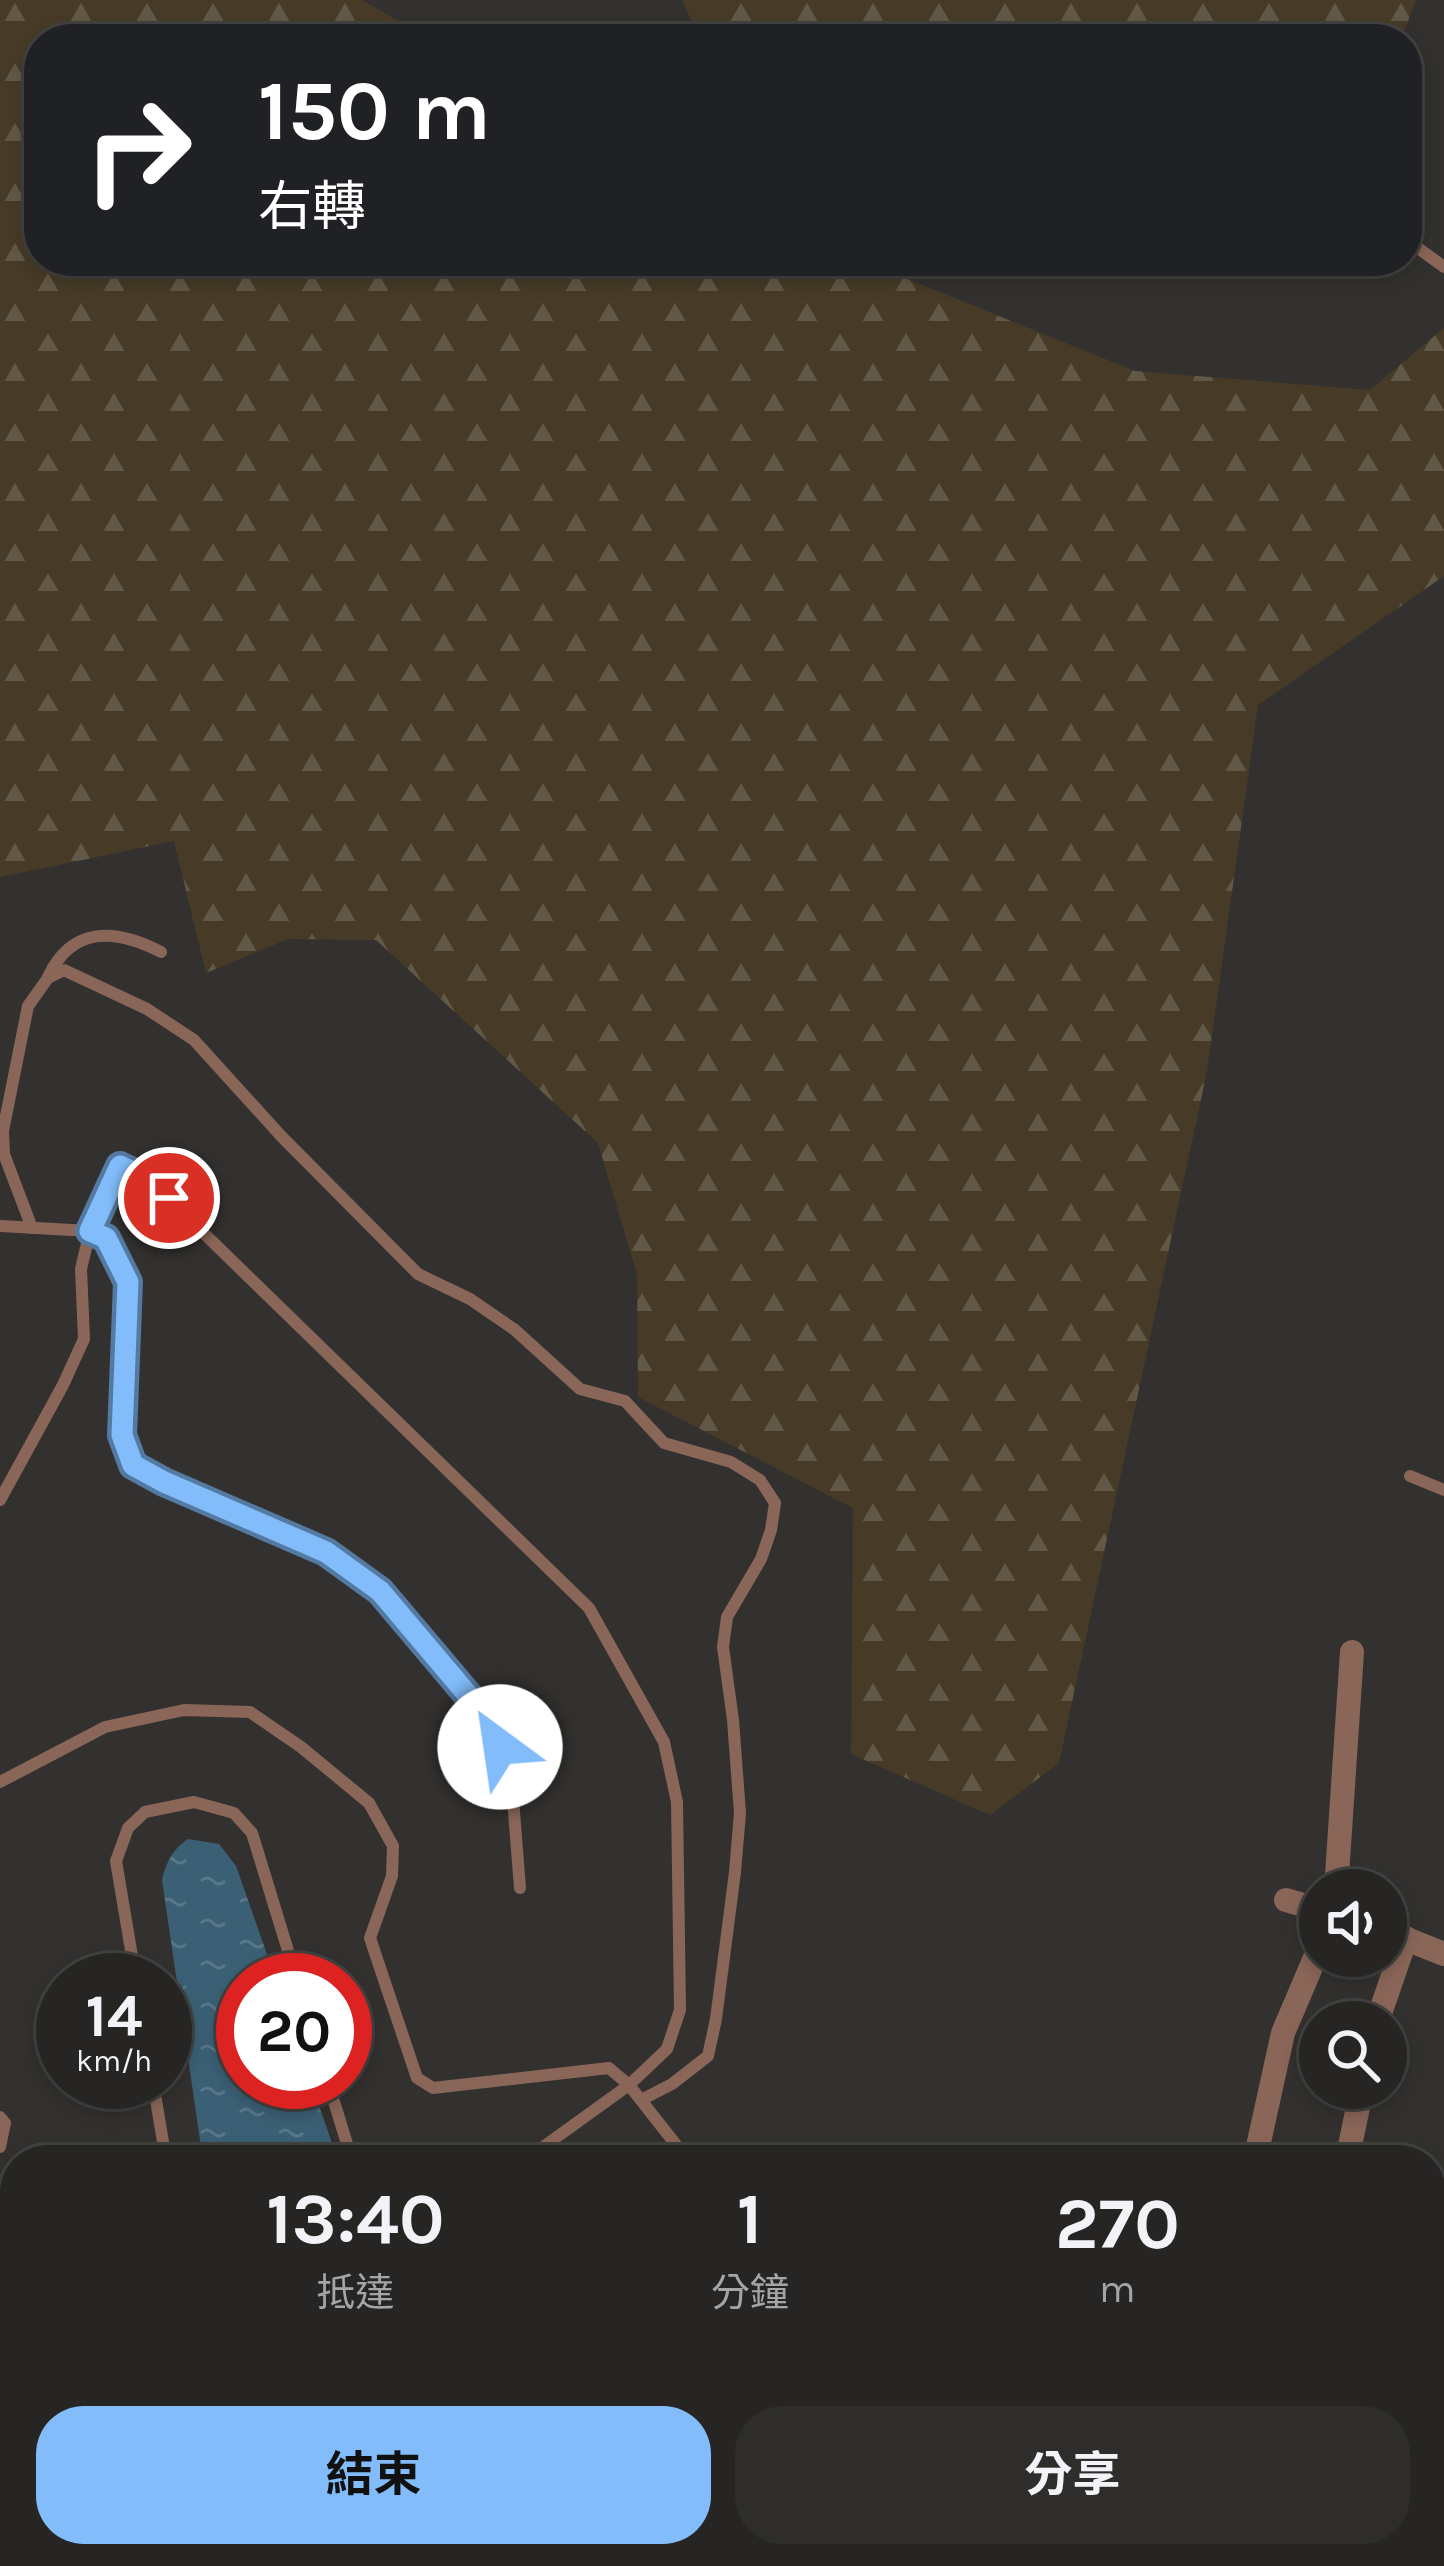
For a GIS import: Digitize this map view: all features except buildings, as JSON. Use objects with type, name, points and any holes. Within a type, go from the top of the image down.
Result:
[{"type":"street","points":[[1337,1869],[1352,1652]]},
{"type":"street","points":[[1286,1900],[1299,1904]]},
{"type":"street","points":[[1407,1939],[1444,1954]]},
{"type":"street","points":[[1258,2145],[1282,2033],[1306,1977]]},
{"type":"street","points":[[1350,2145],[1358,2109]]},
{"type":"lane","points":[[32,1228],[4,1154],[3,1131],[28,1006],[58,956],[82,940],[107,935],[139,941],[161,952]]},
{"type":"lane","points":[[48,978],[64,970],[88,980],[147,1009],[194,1040],[418,1274],[470,1299],[515,1330],[580,1389],[625,1401],[664,1443],[731,1462],[760,1480],[775,1503],[761,1559],[727,1617],[723,1647],[740,1814],[708,2056],[672,2084],[641,2100]]},
{"type":"lane","points":[[0,1500],[84,1339],[81,1269],[90,1231],[120,1166],[148,1179],[589,1608],[664,1742],[677,1802],[680,2010],[667,2049],[629,2085],[546,2145]]},
{"type":"lane","points":[[0,1226],[90,1231],[106,1238],[128,1282],[122,1435],[133,1465],[326,1552],[380,1591],[489,1720],[511,1774],[520,1888]]},
{"type":"lane","points":[[1410,1476],[1444,1490]]},
{"type":"lane","points":[[0,1782],[105,1727],[184,1710],[250,1712],[369,1803],[393,1846],[392,1876],[370,1938],[417,2078],[434,2088],[609,2068],[629,2085],[676,2145]]},
{"type":"lane","points":[[131,1953],[116,1861],[120,1845],[128,1828],[145,1812],[194,1802],[234,1813],[251,1833],[289,1953]]},
{"type":"lane","points":[[158,2109],[164,2145]]},
{"type":"lane","points":[[336,2109],[347,2145]]},
{"type":"lane","points":[[0,2117],[5,2123],[0,2145]]},
{"type":"green space","points":[[0,0],[362,0],[404,24],[24,24],[24,276],[900,276],[1135,371],[1370,390],[1444,328],[1444,576],[1258,705],[1207,1071],[1059,1763],[990,1815],[851,1754],[853,1508],[638,1397],[637,1274],[598,1143],[376,940],[288,939],[206,973],[174,841],[0,877]]},
{"type":"green space","points":[[682,0],[1416,0],[1407,24],[692,24]]},
{"type":"water","points":[[188,1839],[219,1844],[236,1866],[267,1953],[216,1953],[216,2109],[320,2109],[333,2145],[201,2145],[192,2085],[192,1953],[173,1953],[162,1880],[171,1856]]},
{"type":"route","points":[[169,1198],[148,1179],[120,1166],[90,1231],[106,1238],[128,1282],[122,1435],[133,1465],[326,1552],[380,1591],[489,1720],[500,1747]]}]
